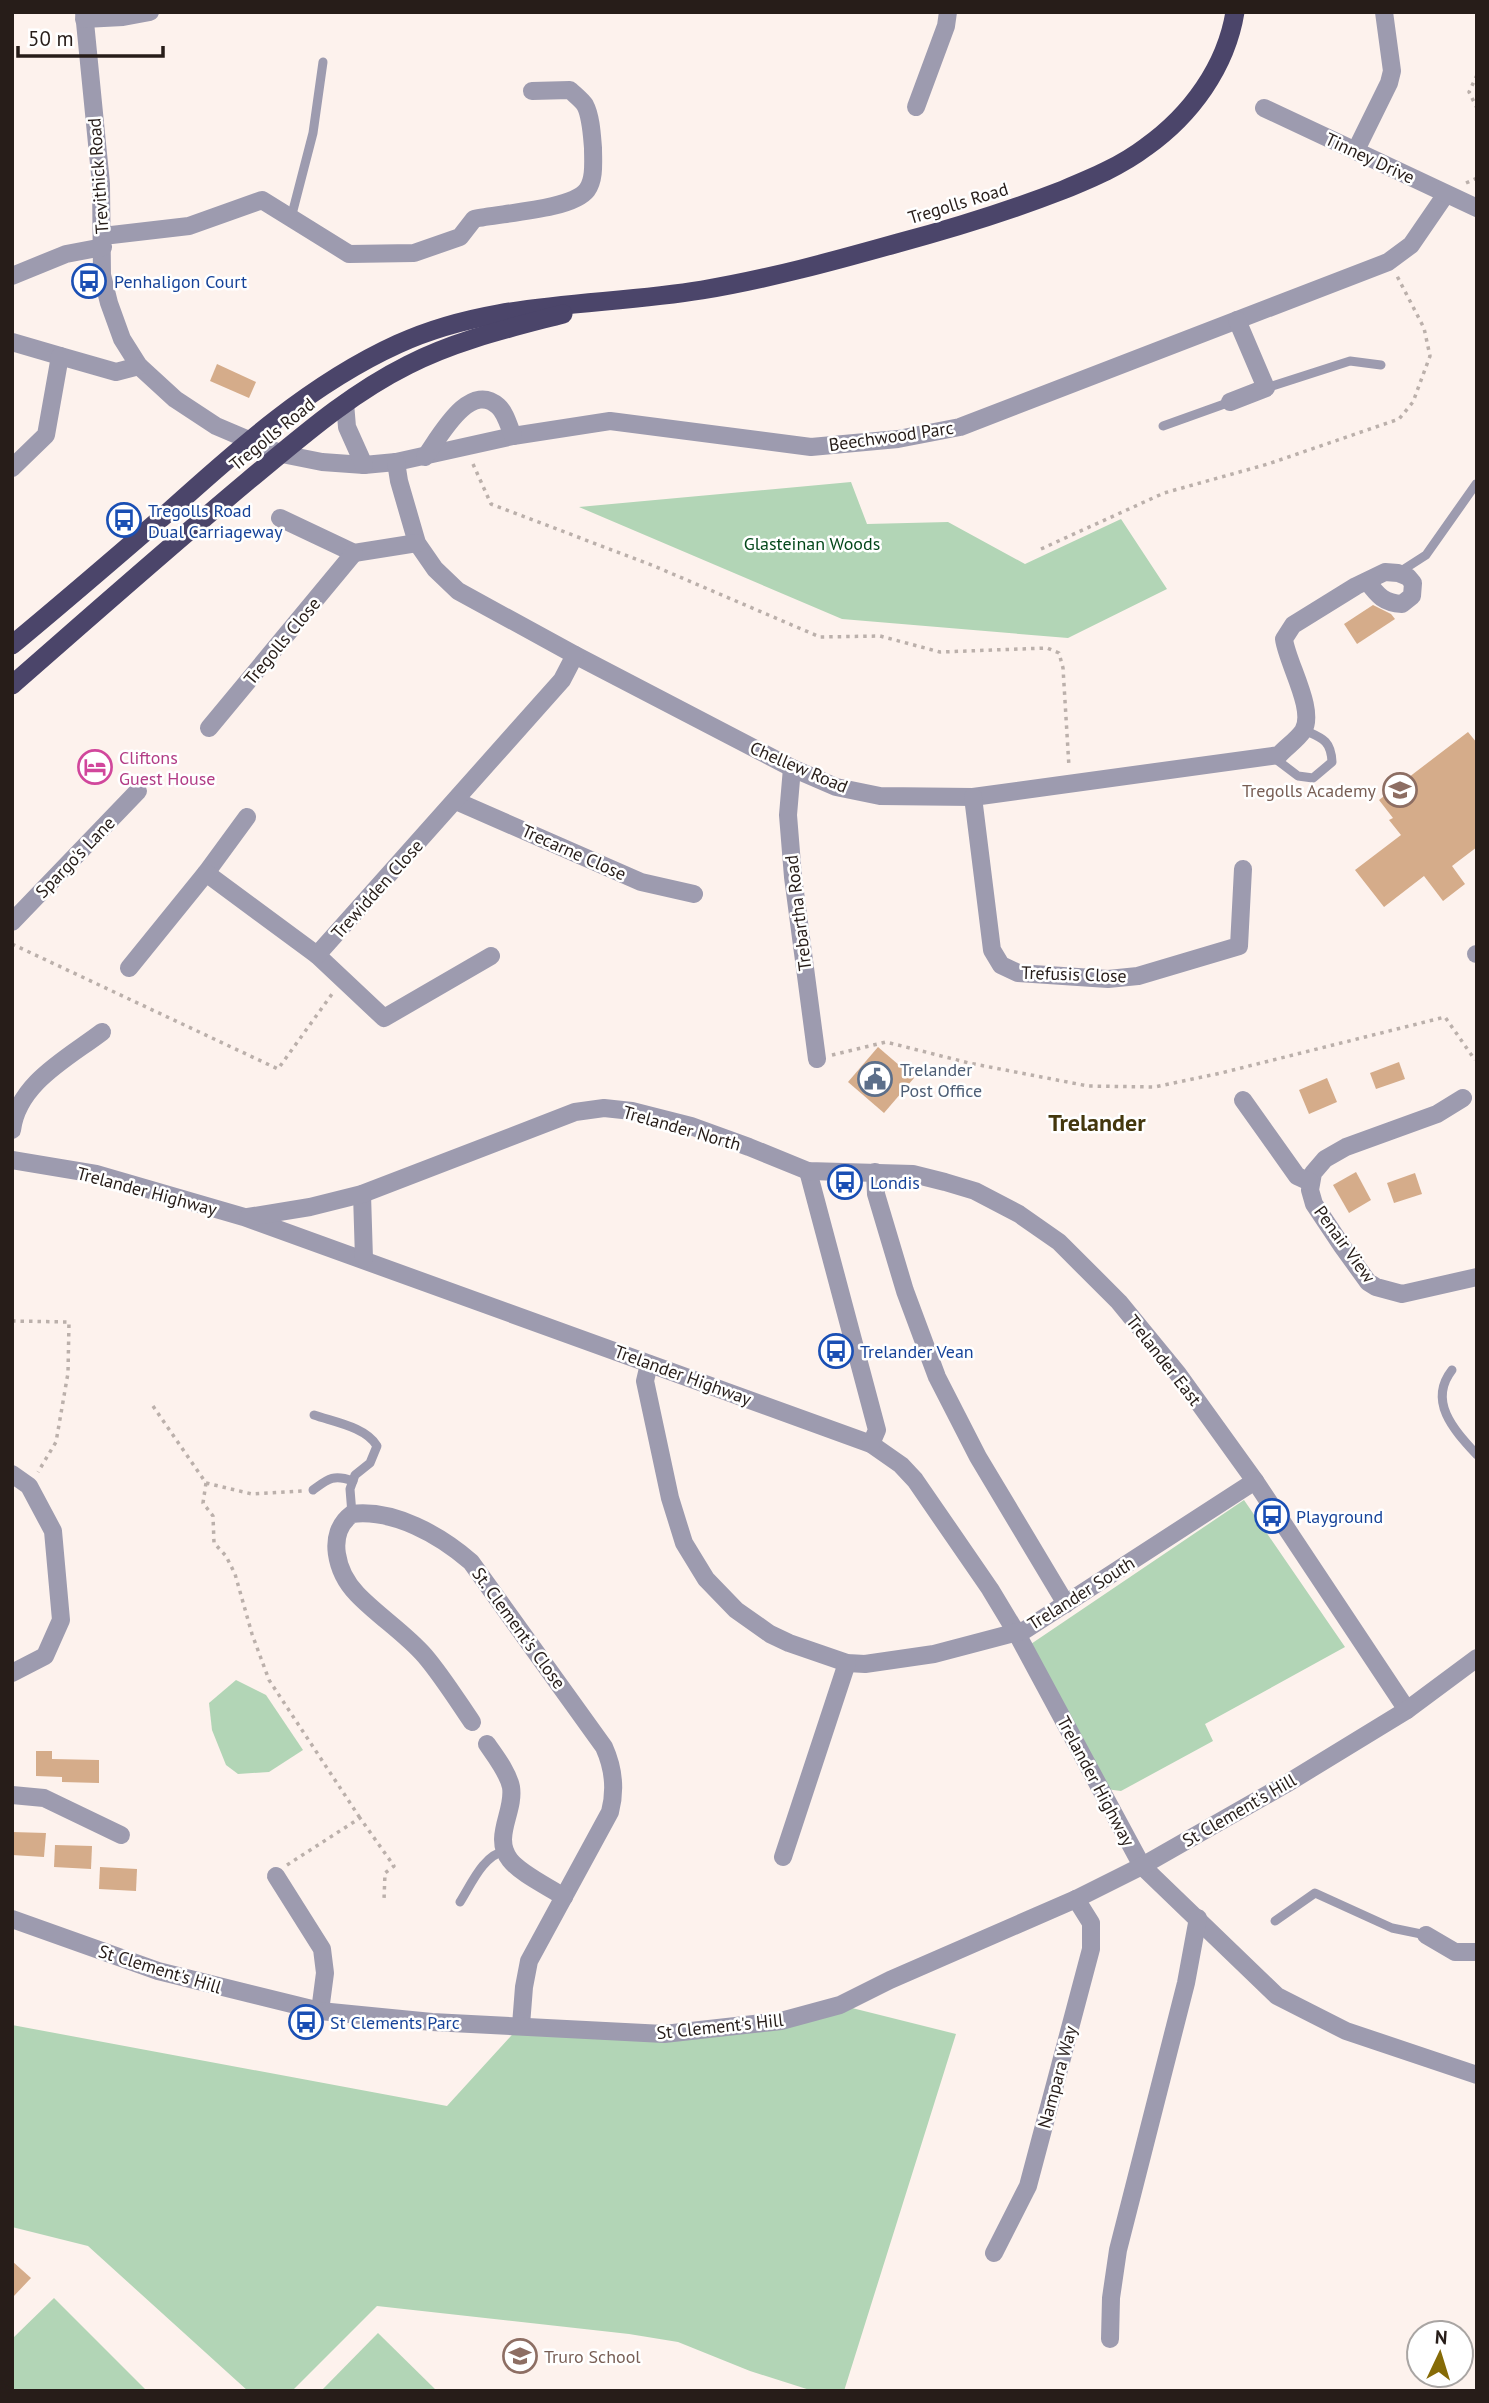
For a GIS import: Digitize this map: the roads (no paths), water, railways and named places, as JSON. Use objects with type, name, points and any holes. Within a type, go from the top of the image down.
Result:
[{"type":"highway","name":"Tregolls Road","points":[[12,645],[249,440],[357,364],[436,329],[478,317],[527,308],[608,302],[703,290],[836,260],[962,226],[1032,202],[1101,174],[1144,149],[1169,129],[1197,99],[1223,58],[1235,12]]},
{"type":"highway","name":"Tregolls Road","points":[[12,685],[309,429],[345,403],[408,365],[450,346],[608,302]]},
{"type":"street","points":[[84,15],[123,17],[150,12]]},
{"type":"street","points":[[916,107],[946,26],[948,12]]},
{"type":"street","points":[[1356,150],[1389,83],[1392,71],[1384,12]]},
{"type":"street","name":"Trevithick Road","points":[[84,15],[101,184],[102,275],[122,339],[139,366],[175,399],[216,426],[282,454]]},
{"type":"street","points":[[12,276],[103,241],[188,226],[262,200],[349,254],[414,253],[460,237],[474,219],[575,201],[588,189],[594,168],[592,138],[585,106],[570,90],[532,91]]},
{"type":"street","name":"Tinney Drive","points":[[1264,108],[1477,208]]},
{"type":"street","name":"Beechwood Parc","points":[[282,454],[322,462],[364,465],[397,462],[513,436],[610,421],[811,447],[898,439],[960,427],[1388,262],[1411,245],[1446,194]]},
{"type":"street","points":[[1230,402],[1266,388],[1237,320]]},
{"type":"street","points":[[12,342],[116,372],[139,366]]},
{"type":"street","points":[[12,468],[46,435],[60,356]]},
{"type":"street","points":[[425,457],[456,414],[468,403],[482,400],[497,404],[513,436]]},
{"type":"street","points":[[345,403],[347,427],[364,465]]},
{"type":"street","name":"Chellew Road","points":[[397,462],[399,481],[418,543],[435,569],[458,591],[792,768],[836,787],[880,796],[973,797],[1273,757]]},
{"type":"street","points":[[279,518],[354,554],[418,543]]},
{"type":"street","name":"Tregolls Close","points":[[209,728],[354,554]]},
{"type":"street","points":[[1273,757],[1279,755],[1304,730],[1306,718],[1298,682],[1286,654],[1284,639],[1293,625],[1367,582],[1385,572],[1408,577],[1413,583],[1412,596],[1402,604],[1390,603],[1380,598],[1367,582]]},
{"type":"street","name":"Trewidden Close","points":[[206,873],[317,955],[562,680],[575,655]]},
{"type":"street","name":"Trebartha Road","points":[[792,768],[788,815],[793,877],[817,1059]]},
{"type":"street","name":"Spargo's Lane","points":[[12,922],[138,792]]},
{"type":"street","name":"Trefusis Close","points":[[973,797],[992,950],[1001,965],[1018,973],[1108,979],[1138,976],[1239,946],[1243,869]]},
{"type":"street","name":"Trecarne Close","points":[[456,801],[641,882],[694,894]]},
{"type":"street","points":[[130,968],[247,817]]},
{"type":"street","points":[[317,955],[384,1018],[491,956]]},
{"type":"street","points":[[12,1130],[16,1110],[26,1093],[102,1032]]},
{"type":"street","name":"Penair View","points":[[1463,1098],[1437,1114],[1335,1153],[1318,1166],[1310,1182],[1310,1190],[1314,1204],[1342,1246],[1368,1282],[1376,1287],[1402,1294],[1477,1277]]},
{"type":"street","name":"Penair View","points":[[1244,1100],[1297,1176],[1310,1182]]},
{"type":"street","name":"Trelander North","points":[[244,1217],[362,1194],[575,1112],[604,1108],[632,1111],[691,1126],[808,1171]]},
{"type":"street","name":"Trelander Highway","points":[[12,1160],[96,1174],[244,1217],[871,1444],[901,1465],[927,1495],[1016,1632],[1142,1866],[1277,1996],[1346,2032],[1477,2075]]},
{"type":"street","points":[[808,1171],[877,1430],[871,1444]]},
{"type":"street","name":"Trelander East","points":[[808,1171],[913,1174],[975,1191],[1019,1214],[1059,1242],[1119,1302],[1178,1374],[1255,1481],[1407,1710]]},
{"type":"street","points":[[875,1172],[876,1194],[905,1291],[937,1377],[978,1457],[1066,1604]]},
{"type":"street","points":[[362,1194],[363,1259]]},
{"type":"street","name":"Trelander South","points":[[649,1364],[645,1381],[670,1498],[684,1543],[694,1562],[720,1595],[752,1622],[789,1643],[847,1663],[873,1664],[934,1654],[1025,1630],[1255,1481]]},
{"type":"street","points":[[12,1474],[29,1486],[53,1531],[61,1620],[45,1656],[12,1673]]},
{"type":"street","points":[[352,1514],[339,1527],[335,1542],[349,1582],[356,1593],[424,1654],[472,1721]]},
{"type":"street","name":"St. Clement's Close","points":[[352,1514],[372,1514],[409,1524],[443,1540],[471,1562],[604,1746],[610,1759],[614,1785],[610,1812],[529,1961],[521,2025]]},
{"type":"street","name":"St Clement's Hill","points":[[12,1919],[158,1971],[320,2011],[432,2022],[664,2034],[781,2021],[840,2005],[890,1980],[1076,1899],[1142,1866],[1286,1784],[1407,1710],[1477,1658]]},
{"type":"street","points":[[783,1857],[847,1663]]},
{"type":"street","points":[[487,1744],[511,1786],[511,1800],[502,1835],[505,1852],[514,1864],[564,1897]]},
{"type":"street","points":[[12,1795],[44,1798],[121,1835]]},
{"type":"street","points":[[276,1876],[322,1949],[324,1973],[320,2011]]},
{"type":"street","name":"Nampara Way","points":[[994,2253],[1028,2186],[1091,1949],[1091,1923],[1076,1899]]},
{"type":"street","points":[[1110,2339],[1111,2298],[1118,2250],[1186,1983],[1198,1918]]},
{"type":"street","points":[[1426,1935],[1455,1952],[1477,1952]]},
{"type":"lane","points":[[291,218],[313,133],[323,62]]},
{"type":"lane","points":[[1266,388],[1350,361],[1381,365]]},
{"type":"lane","points":[[1163,426],[1230,402]]},
{"type":"lane","points":[[1398,573],[1426,555],[1476,484]]},
{"type":"lane","points":[[1273,757],[1298,776],[1313,778],[1323,772],[1332,762],[1331,749],[1324,739],[1304,730]]},
{"type":"lane","points":[[1452,1370],[1443,1381],[1445,1413],[1457,1433],[1477,1455]]},
{"type":"lane","points":[[314,1415],[372,1437],[377,1446],[370,1462],[352,1481],[352,1514]]},
{"type":"lane","points":[[313,1490],[329,1479],[340,1477],[352,1481]]},
{"type":"lane","points":[[460,1902],[487,1861],[496,1853],[505,1852]]},
{"type":"lane","points":[[1275,1921],[1315,1893],[1392,1928],[1426,1935]]},
{"type":"place","name":"Penhaligon Court","points":[[89,281]]},
{"type":"place","name":"Tregolls Road Dual Carriageway","points":[[124,520]]},
{"type":"place","name":"Cliftons Guest House","points":[[95,767]]},
{"type":"place","name":"Tregolls Academy","points":[[1400,790]]},
{"type":"place","name":"Trelander Post Office","points":[[875,1079]]},
{"type":"place","name":"Londis","points":[[845,1182]]},
{"type":"place","name":"Trelander Vean","points":[[836,1351]]},
{"type":"place","name":"Playground","points":[[1272,1516]]},
{"type":"place","name":"St Clements Parc","points":[[306,2022]]},
{"type":"place","name":"Truro School","points":[[520,2356]]},
{"type":"district","name":"Trelander","points":[[1097,1122]]},
{"type":"park label","name":"Glasteinan Woods","points":[[812,543]]}]
